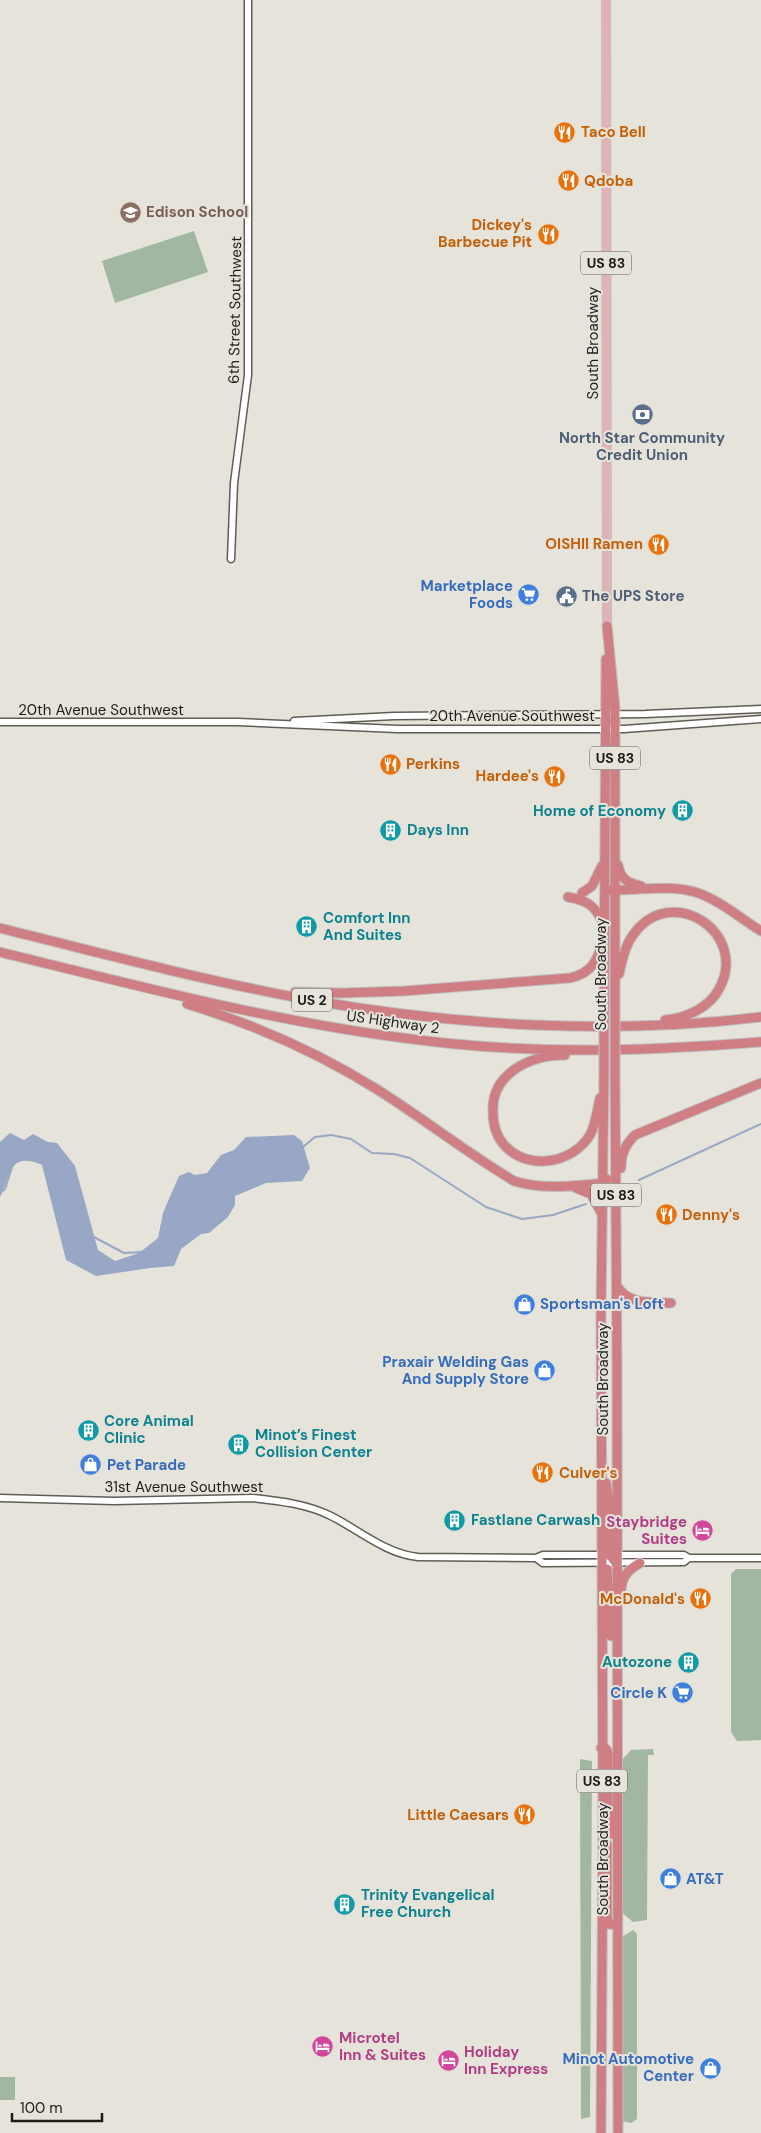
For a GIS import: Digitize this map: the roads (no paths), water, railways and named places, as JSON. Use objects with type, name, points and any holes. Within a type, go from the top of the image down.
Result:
[{"type":"highway","name":"South Broadway","points":[[601,2133],[602,1616],[609,1559],[616,1286],[615,714],[607,626]]},
{"type":"highway","name":"South Broadway","points":[[607,626],[604,715],[602,1454],[609,1559],[616,1620],[618,2133]]},
{"type":"highway","points":[[616,853],[623,878],[630,883],[654,890]]},
{"type":"highway","points":[[582,893],[589,889],[597,879],[604,862]]},
{"type":"highway","points":[[604,890],[679,890],[707,897],[761,931]]},
{"type":"highway","points":[[568,897],[588,902],[598,913],[604,926]]},
{"type":"highway","points":[[615,994],[628,942],[640,927],[653,917],[670,912],[692,915],[711,926],[719,937],[726,963],[724,980],[712,1000],[686,1015],[668,1020],[649,1020],[631,1026]]},
{"type":"highway","name":"US Highway 2","points":[[0,928],[241,986],[312,1000],[441,1019],[520,1024],[631,1026],[761,1017]]},
{"type":"highway","points":[[241,986],[302,992],[344,993],[404,991],[570,978],[581,975],[591,969],[598,958],[604,938]]},
{"type":"highway","name":"US Highway 2","points":[[1,952],[270,1017],[388,1036],[500,1048],[595,1050],[653,1049],[761,1042]]},
{"type":"highway","points":[[142,987],[250,1026],[326,1061],[394,1100],[514,1181],[527,1185],[569,1187],[604,1183],[610,1176],[615,1158]]},
{"type":"highway","points":[[595,1050],[534,1060],[524,1063],[511,1072],[498,1086],[493,1100],[494,1123],[498,1136],[506,1147],[526,1158],[550,1161],[563,1158],[589,1136],[595,1120],[604,1074]]},
{"type":"highway","points":[[616,1276],[620,1250],[621,1161],[627,1143],[644,1130],[761,1083]]},
{"type":"highway","points":[[569,1187],[591,1194],[604,1216]]},
{"type":"highway","points":[[616,1286],[621,1293],[636,1301],[671,1303]]},
{"type":"highway","points":[[609,1559],[610,1635],[616,1676]]},
{"type":"highway","points":[[616,1620],[620,1611],[622,1581],[626,1573],[640,1563]]},
{"type":"highway","points":[[602,1616],[608,1675],[607,1738],[608,1741],[617,1744]]},
{"type":"highway","points":[[602,1748],[606,1749],[608,1753],[608,1811],[617,1859]]},
{"type":"highway","points":[[603,1814],[608,1854],[607,1918],[609,1924],[617,1925]]},
{"type":"main road","name":"South Broadway","points":[[606,0],[607,626]]},
{"type":"street","name":"6th Street Southwest","points":[[231,559],[234,483],[248,375],[248,0]]},
{"type":"street","name":"20th Avenue Southwest","points":[[262,723],[394,716],[604,715],[761,709]]},
{"type":"street","name":"20th Avenue Southwest","points":[[0,722],[262,723],[397,729],[615,728],[761,719]]},
{"type":"street","name":"31st Avenue Southwest","points":[[0,1498],[114,1501],[253,1498],[275,1500],[314,1509],[330,1515],[368,1538],[405,1556],[536,1558],[543,1555],[640,1563],[684,1562],[689,1558]]},
{"type":"street","name":"31st Avenue Southwest","points":[[609,1559],[684,1555],[689,1558],[761,1558]]},
{"type":"water","points":[[10,1133],[24,1140],[33,1134],[48,1142],[57,1143],[75,1166],[98,1250],[115,1261],[139,1253],[158,1238],[163,1213],[179,1176],[189,1172],[195,1175],[207,1173],[221,1155],[234,1150],[246,1137],[294,1135],[302,1141],[310,1168],[302,1181],[266,1183],[235,1196],[235,1205],[228,1217],[209,1233],[201,1234],[181,1249],[174,1266],[96,1276],[66,1260],[42,1165],[31,1161],[17,1163],[9,1174],[0,1197],[0,1142]]},
{"type":"waterway","points":[[639,1180],[761,1124]]},
{"type":"waterway","points":[[303,1147],[315,1137],[331,1135],[351,1139],[372,1153],[394,1154],[410,1158],[486,1207],[522,1219],[553,1215],[586,1204]]},
{"type":"waterway","points":[[0,1193],[5,1189],[13,1164]]},
{"type":"waterway","points":[[92,1236],[124,1253],[143,1252]]},
{"type":"place","name":"Taco Bell","points":[[565,132]]},
{"type":"place","name":"Qdoba","points":[[568,181]]},
{"type":"place","name":"Edison School","points":[[130,212]]},
{"type":"place","name":"Dickey's Barbecue Pit","points":[[548,234]]},
{"type":"place","name":"North Star Community Credit Union","points":[[642,415]]},
{"type":"place","name":"OISHII Ramen","points":[[659,544]]},
{"type":"place","name":"Marketplace Foods","points":[[529,595]]},
{"type":"place","name":"The UPS Store","points":[[566,596]]},
{"type":"place","name":"Perkins","points":[[390,764]]},
{"type":"place","name":"Hardee's","points":[[555,776]]},
{"type":"place","name":"Home of Economy","points":[[682,811]]},
{"type":"place","name":"Days Inn","points":[[391,830]]},
{"type":"place","name":"Comfort Inn And Suites","points":[[307,927]]},
{"type":"place","name":"Denny's","points":[[666,1215]]},
{"type":"place","name":"Sportsman's Loft","points":[[524,1304]]},
{"type":"place","name":"Praxair Welding Gas And Supply Store","points":[[545,1371]]},
{"type":"place","name":"Core Animal Clinic","points":[[88,1430]]},
{"type":"place","name":"Minot’s Finest Collision Center","points":[[239,1444]]},
{"type":"place","name":"Pet Parade","points":[[91,1465]]},
{"type":"place","name":"Culver's","points":[[543,1473]]},
{"type":"place","name":"Fastlane Carwash","points":[[455,1520]]},
{"type":"place","name":"Staybridge Suites","points":[[703,1531]]},
{"type":"place","name":"McDonald's","points":[[701,1599]]},
{"type":"place","name":"Autozone","points":[[688,1662]]},
{"type":"place","name":"Circle K","points":[[683,1693]]},
{"type":"place","name":"Little Caesars","points":[[525,1815]]},
{"type":"place","name":"AT&T","points":[[670,1879]]},
{"type":"place","name":"Trinity Evangelical Free Church","points":[[345,1904]]},
{"type":"place","name":"Microtel Inn & Suites","points":[[323,2047]]},
{"type":"place","name":"Holiday Inn Express","points":[[448,2061]]},
{"type":"place","name":"Minot Automotive Center","points":[[710,2068]]}]
